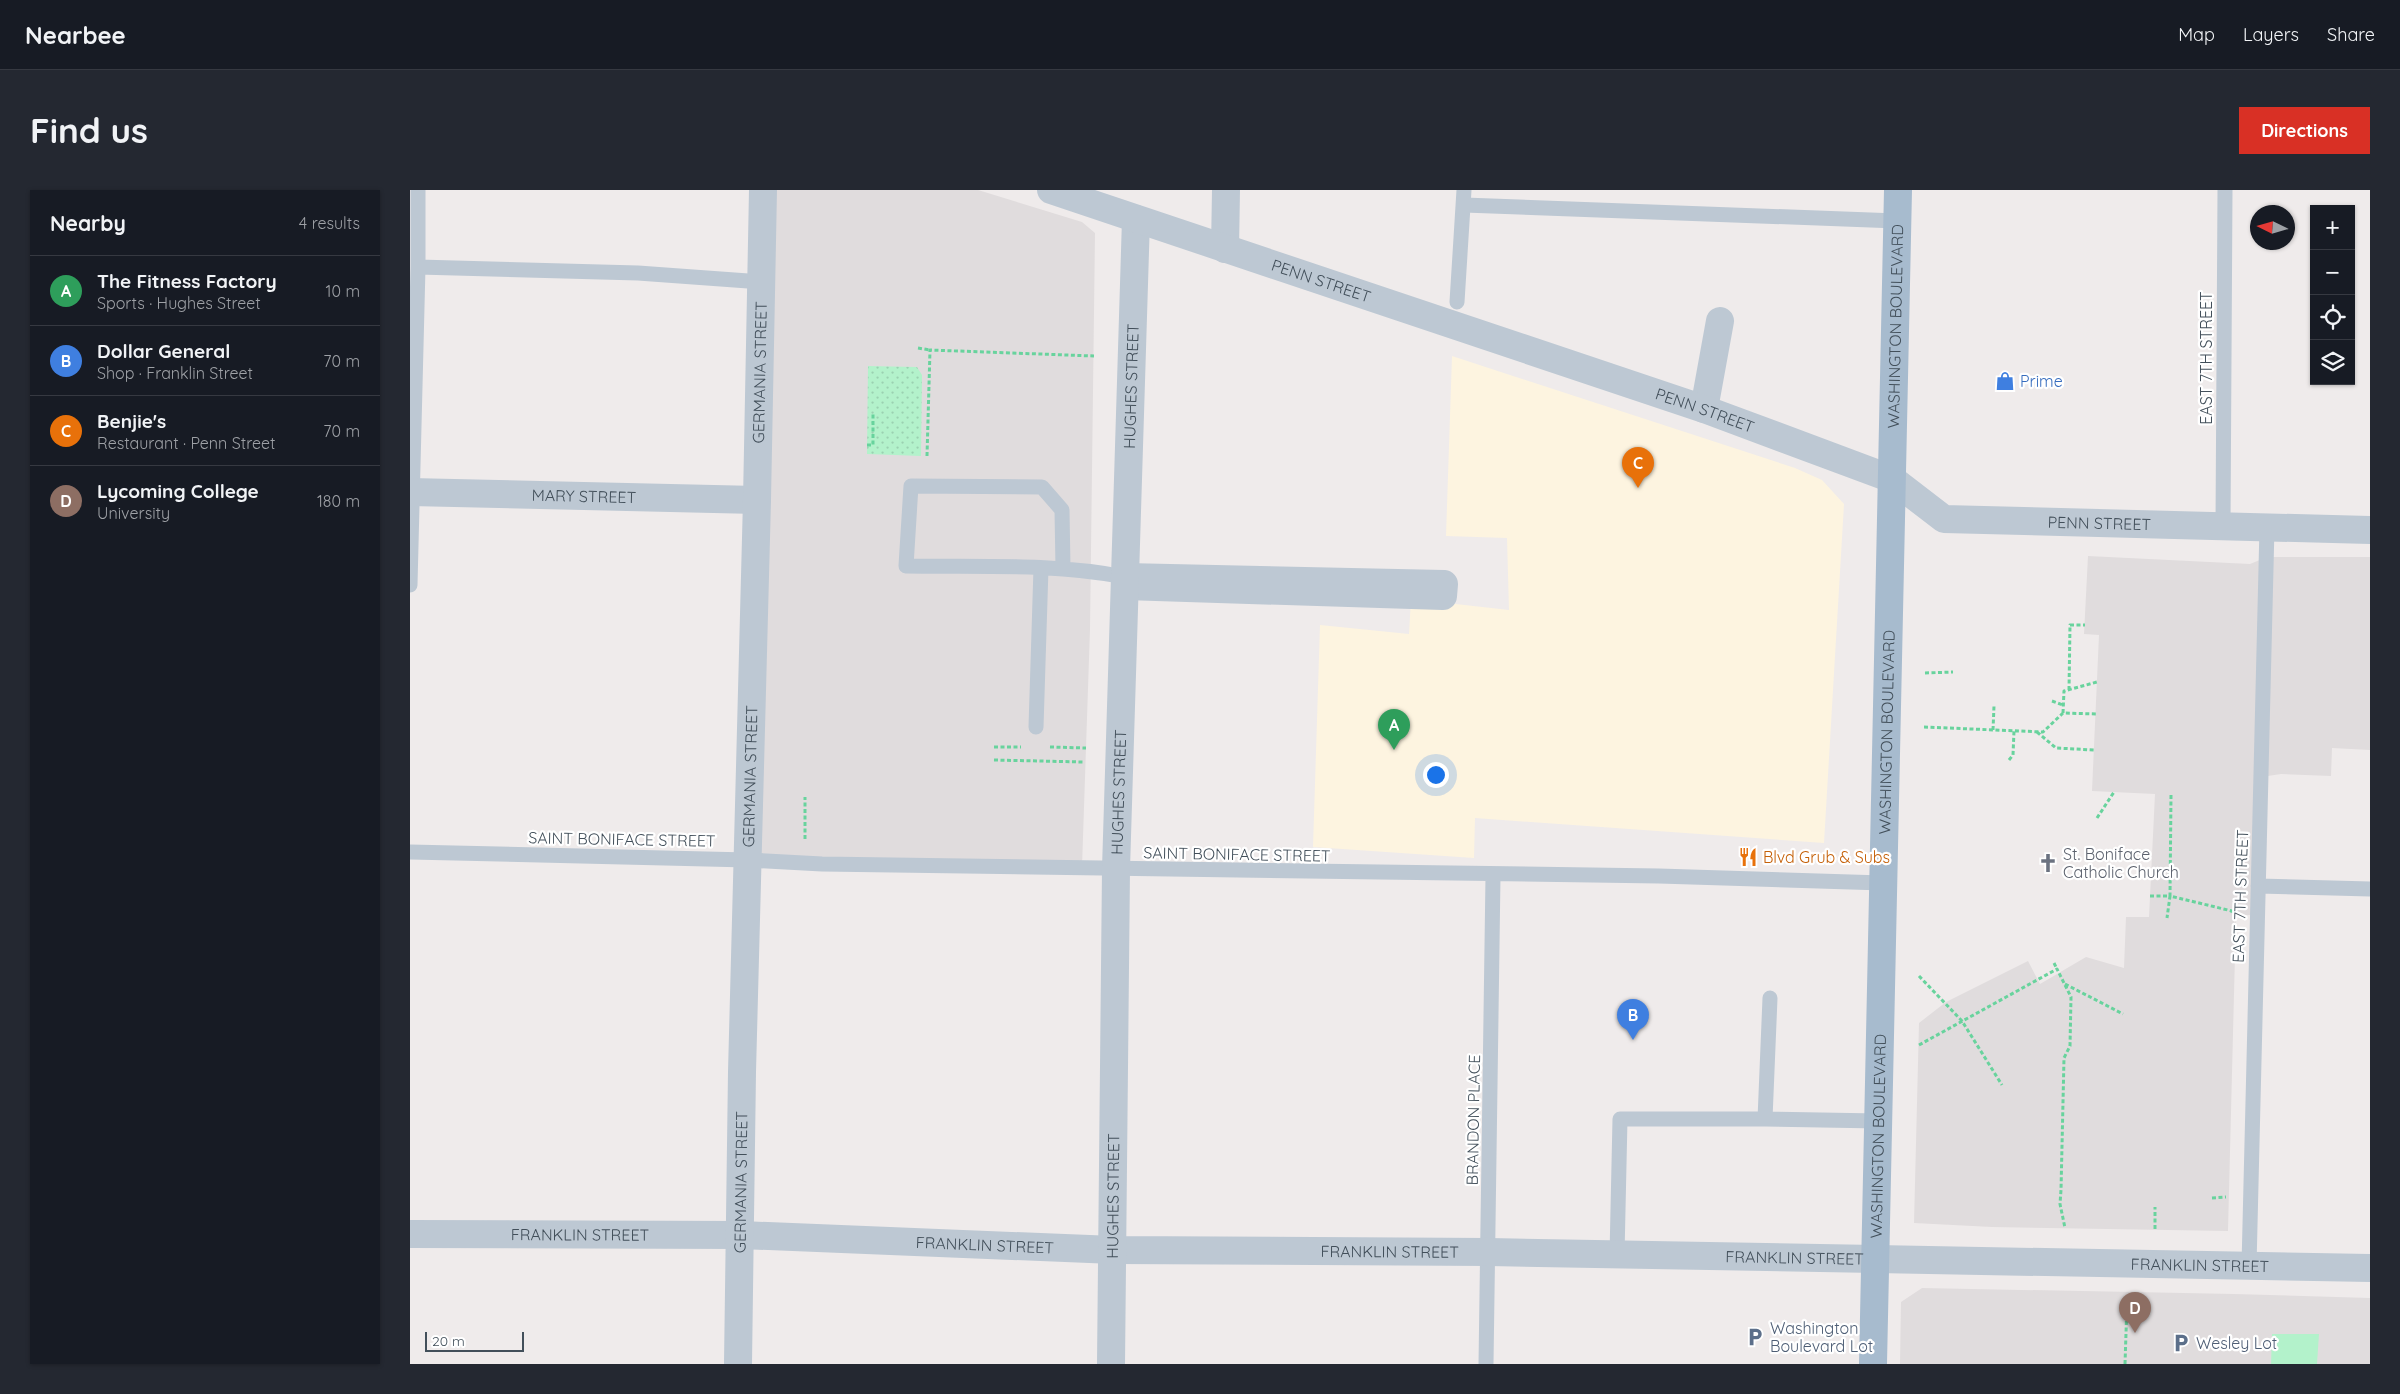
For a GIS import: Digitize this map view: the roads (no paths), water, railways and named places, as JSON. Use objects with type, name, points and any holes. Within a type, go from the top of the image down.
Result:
[{"type":"main road","name":"WASHINGTON BOULEVARD","points":[[1873,1364],[1898,190]]},
{"type":"street","name":"GERMANIA STREET","points":[[738,1364],[742,1072],[763,190]]},
{"type":"street","name":"PENN STREET","points":[[1051,190],[1704,410],[1892,479],[1944,519],[2370,530]]},
{"type":"street","points":[[1225,249],[1226,190]]},
{"type":"street","name":"HUGHES STREET","points":[[1111,1364],[1114,1250],[1116,869],[1136,219]]},
{"type":"street","points":[[1704,410],[1720,321]]},
{"type":"street","name":"MARY STREET","points":[[412,492],[757,500]]},
{"type":"street","points":[[2370,517],[2370,530]]},
{"type":"street","points":[[1125,581],[1444,584],[1444,596],[1125,581]]},
{"type":"street","name":"FRANKLIN STREET","points":[[410,1234],[741,1235],[1114,1250],[1488,1252],[2370,1268]]},
{"type":"lane","points":[[410,584],[418,267],[418,190]]},
{"type":"lane","points":[[1457,302],[1464,190]]},
{"type":"lane","name":"EAST 7TH STREET","points":[[2223,526],[2224,190]]},
{"type":"lane","points":[[1464,205],[1897,221]]},
{"type":"lane","points":[[418,267],[638,273],[762,282]]},
{"type":"lane","points":[[1063,568],[1062,510],[1042,487],[911,486],[906,566],[1063,568],[1090,570],[1125,581]]},
{"type":"lane","name":"EAST 7TH STREET","points":[[2249,1266],[2267,527]]},
{"type":"lane","points":[[1036,726],[1041,568]]},
{"type":"lane","name":"SAINT BONIFACE STREET","points":[[410,852],[748,860],[822,864],[1493,876],[1659,876],[1883,884]]},
{"type":"lane","name":"BRANDON PLACE","points":[[1486,1364],[1493,876]]},
{"type":"lane","points":[[2258,886],[2370,889]]},
{"type":"lane","points":[[1765,1119],[1770,998]]},
{"type":"lane","points":[[1617,1254],[1620,1119],[1879,1121]]},
{"type":"place","name":"Prime","points":[[2005,381]]},
{"type":"place","name":"Benjie's","points":[[1638,488]]},
{"type":"place","name":"The Fitness Factory","points":[[1394,750]]},
{"type":"place","name":"Blvd Grub & Subs","points":[[1748,857]]},
{"type":"place","name":"St. Boniface Catholic Church","points":[[2048,863]]},
{"type":"place","name":"Dollar General","points":[[1633,1040]]},
{"type":"place","name":"Lycoming College","points":[[2135,1333]]},
{"type":"place","name":"Washington Boulevard Lot","points":[[1755,1337]]},
{"type":"place","name":"Wesley Lot","points":[[2181,1343]]}]
